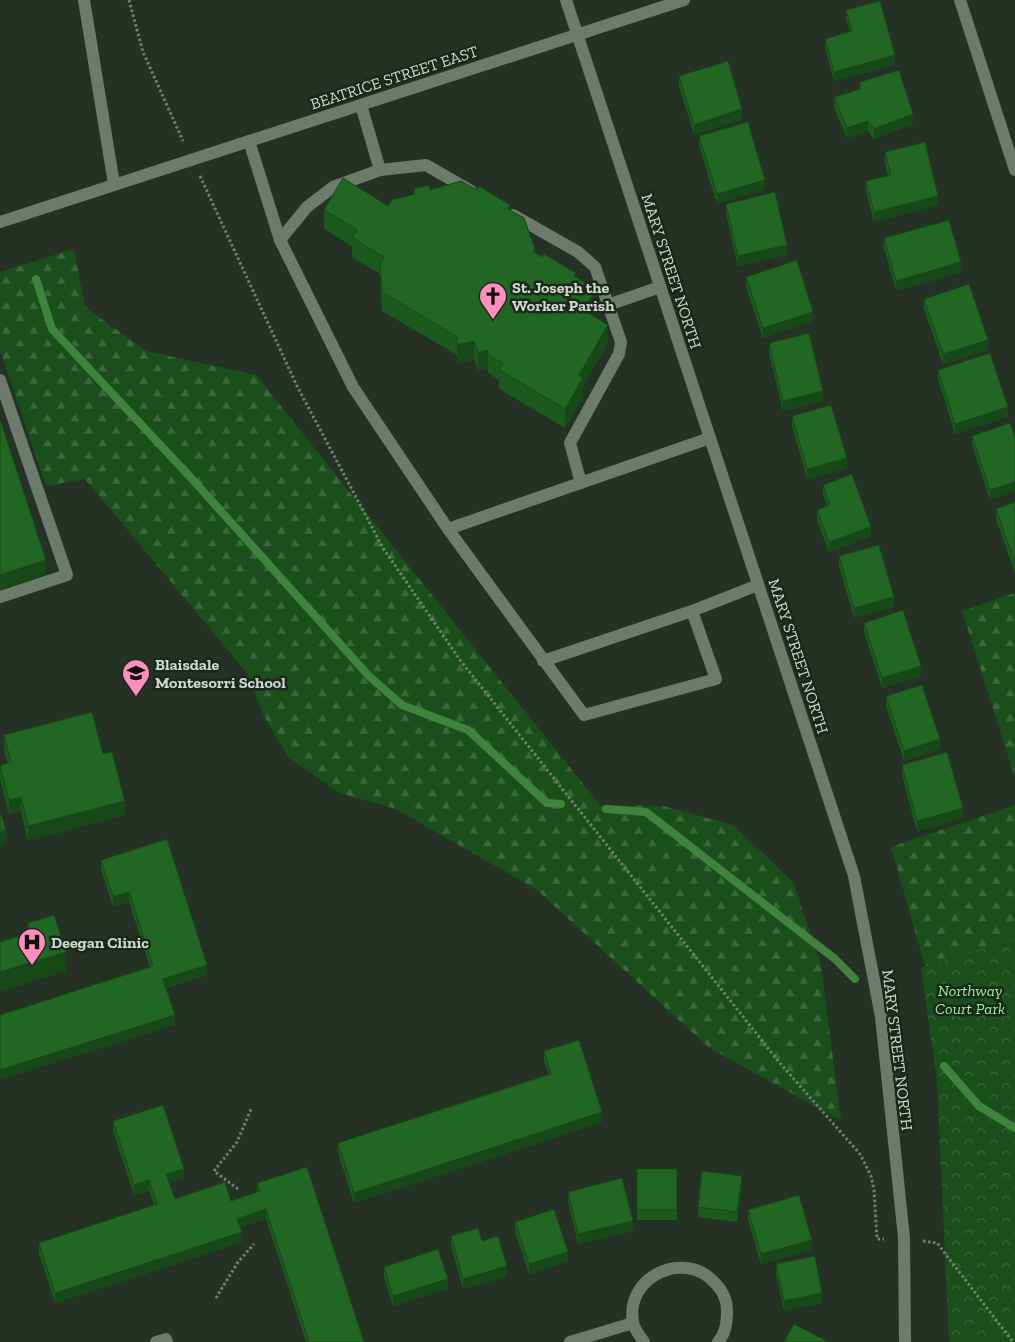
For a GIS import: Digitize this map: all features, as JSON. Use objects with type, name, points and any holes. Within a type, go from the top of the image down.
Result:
[{"type":"street","points":[[84,0],[114,184]]},
{"type":"street","name":"MARY STREET NORTH","points":[[566,0],[854,876],[881,1017],[904,1238],[905,1342]]},
{"type":"street","name":"BEATRICE STREET EAST","points":[[0,222],[578,36],[684,0]]},
{"type":"street","points":[[960,0],[1015,170]]},
{"type":"street","points":[[361,105],[380,170]]},
{"type":"street","points":[[249,141],[280,240],[353,387],[448,529],[584,715],[716,679],[692,611]]},
{"type":"street","points":[[280,240],[307,207],[333,187],[380,170],[426,165],[484,198]]},
{"type":"street","points":[[500,208],[578,252],[595,267],[621,342],[618,354],[570,443],[581,483]]},
{"type":"street","points":[[608,305],[660,287]]},
{"type":"street","points":[[0,380],[67,575],[0,597]]},
{"type":"street","points":[[448,529],[710,438]]},
{"type":"street","points":[[543,660],[692,611],[758,585]]},
{"type":"street","points":[[644,1342],[633,1323],[635,1300],[642,1286],[654,1274],[680,1266],[696,1269],[710,1277],[721,1289],[727,1305],[727,1323],[718,1342]]},
{"type":"street","points":[[570,1342],[633,1323]]},
{"type":"street","points":[[156,1342],[166,1339],[167,1342]]},
{"type":"path","points":[[129,0],[143,52],[182,137]]},
{"type":"path","points":[[201,180],[297,386],[383,548],[460,660],[779,1062],[860,1154],[871,1176],[874,1190],[877,1239],[904,1238]]},
{"type":"path","points":[[238,1189],[214,1171],[237,1142],[252,1107]]},
{"type":"path","points":[[937,1243],[1013,1342]]},
{"type":"path","points":[[216,1298],[238,1262],[254,1244]]},
{"type":"green space","points":[[74,249],[85,307],[146,351],[256,375],[600,805],[664,806],[733,825],[793,882],[821,964],[841,1121],[708,1047],[537,890],[396,809],[340,793],[289,758],[264,716],[247,673],[85,479],[46,486],[0,350],[0,272]]},
{"type":"green space","points":[[1015,593],[1015,778],[962,611]]},
{"type":"green space","points":[[1015,805],[1015,1320],[927,973],[891,847]]},
{"type":"green space","name":"Northway Court Park","points":[[1015,938],[1015,1342],[949,1342],[937,1081],[921,968]]},
{"type":"building","points":[[880,1],[895,55],[834,72],[825,39],[852,31],[846,10]]},
{"type":"building","points":[[728,61],[742,109],[694,125],[679,76]]},
{"type":"building","points":[[899,70],[913,114],[874,129],[868,121],[847,128],[834,97],[860,89],[860,82]]},
{"type":"building","points":[[748,122],[765,180],[717,194],[699,136]]},
{"type":"building","points":[[925,142],[938,196],[874,212],[866,181],[891,175],[885,152]]},
{"type":"building","name":"St. Joseph the Worker Parish","points":[[343,178],[388,206],[392,200],[415,194],[414,189],[429,185],[430,190],[461,181],[477,190],[479,186],[510,205],[508,209],[524,218],[535,249],[533,252],[542,257],[544,254],[576,273],[574,276],[596,289],[583,310],[608,325],[579,375],[583,378],[565,409],[499,370],[503,363],[488,355],[488,350],[478,353],[474,341],[457,345],[457,337],[382,292],[380,264],[384,257],[352,238],[357,230],[324,210]]},
{"type":"building","points":[[775,192],[787,245],[738,256],[726,204]]},
{"type":"building","points":[[949,220],[961,262],[896,281],[884,238]]},
{"type":"building","points":[[797,260],[813,312],[763,328],[746,277]]},
{"type":"building","points":[[969,284],[988,340],[943,354],[924,299]]},
{"type":"building","points":[[809,333],[823,391],[783,401],[769,343]]},
{"type":"building","points":[[990,353],[1008,407],[955,424],[938,370]]},
{"type":"building","points":[[831,405],[847,458],[807,469],[792,416]]},
{"type":"building","points":[[0,419],[46,560],[0,575]]},
{"type":"building","points":[[1010,423],[1015,437],[1015,482],[990,490],[972,436]]},
{"type":"building","points":[[852,474],[871,527],[829,542],[817,510],[830,505],[823,485]]},
{"type":"building","points":[[1015,502],[1015,563],[996,509]]},
{"type":"building","points":[[879,545],[894,597],[854,608],[839,556]]},
{"type":"building","points":[[903,610],[921,666],[882,678],[864,623]]},
{"type":"building","points":[[922,685],[940,739],[904,751],[886,696]]},
{"type":"building","points":[[92,712],[103,754],[112,752],[125,801],[28,826],[21,797],[9,800],[0,766],[11,762],[4,735]]},
{"type":"building","points":[[947,752],[963,808],[917,821],[902,765]]},
{"type":"building","points":[[0,812],[6,829],[0,832]]},
{"type":"building","points":[[167,839],[207,965],[163,979],[175,1015],[0,1070],[0,1015],[153,966],[129,892],[113,897],[101,860]]},
{"type":"building","points":[[54,915],[66,952],[0,972],[0,942],[31,932],[28,923]]},
{"type":"building","points":[[579,1040],[602,1112],[354,1193],[338,1143],[551,1074],[544,1051]]},
{"type":"building","points":[[163,1105],[184,1169],[166,1174],[175,1199],[225,1182],[231,1201],[260,1191],[257,1183],[307,1167],[364,1342],[309,1342],[266,1209],[237,1219],[242,1232],[55,1293],[39,1243],[157,1204],[149,1180],[134,1185],[113,1121]]},
{"type":"building","points":[[637,1169],[677,1169],[677,1210],[637,1210]]},
{"type":"building","points":[[702,1171],[742,1176],[737,1212],[698,1207]]},
{"type":"building","points":[[622,1178],[633,1221],[578,1234],[568,1192]]},
{"type":"building","points":[[799,1195],[812,1240],[761,1254],[748,1210]]},
{"type":"building","points":[[554,1209],[568,1252],[529,1264],[515,1222]]},
{"type":"building","points":[[478,1228],[482,1241],[498,1236],[507,1266],[463,1279],[451,1236]]},
{"type":"building","points":[[438,1249],[448,1279],[393,1296],[384,1267]]},
{"type":"building","points":[[815,1256],[822,1293],[784,1301],[776,1264]]},
{"type":"building","points":[[794,1324],[829,1342],[784,1342]]},
{"type":"waterway","points":[[36,279],[52,329],[193,480],[369,676],[402,705],[468,730],[547,803],[561,804]]},
{"type":"waterway","points":[[606,809],[646,812],[835,959],[855,979]]},
{"type":"waterway","points":[[944,1066],[979,1106],[1015,1128]]},
{"type":"place","name":"St. Joseph the Worker Parish","points":[[493,320]]},
{"type":"place","name":"Blaisdale Montesorri School","points":[[136,697]]},
{"type":"place","name":"Deegan Clinic","points":[[32,966]]}]
